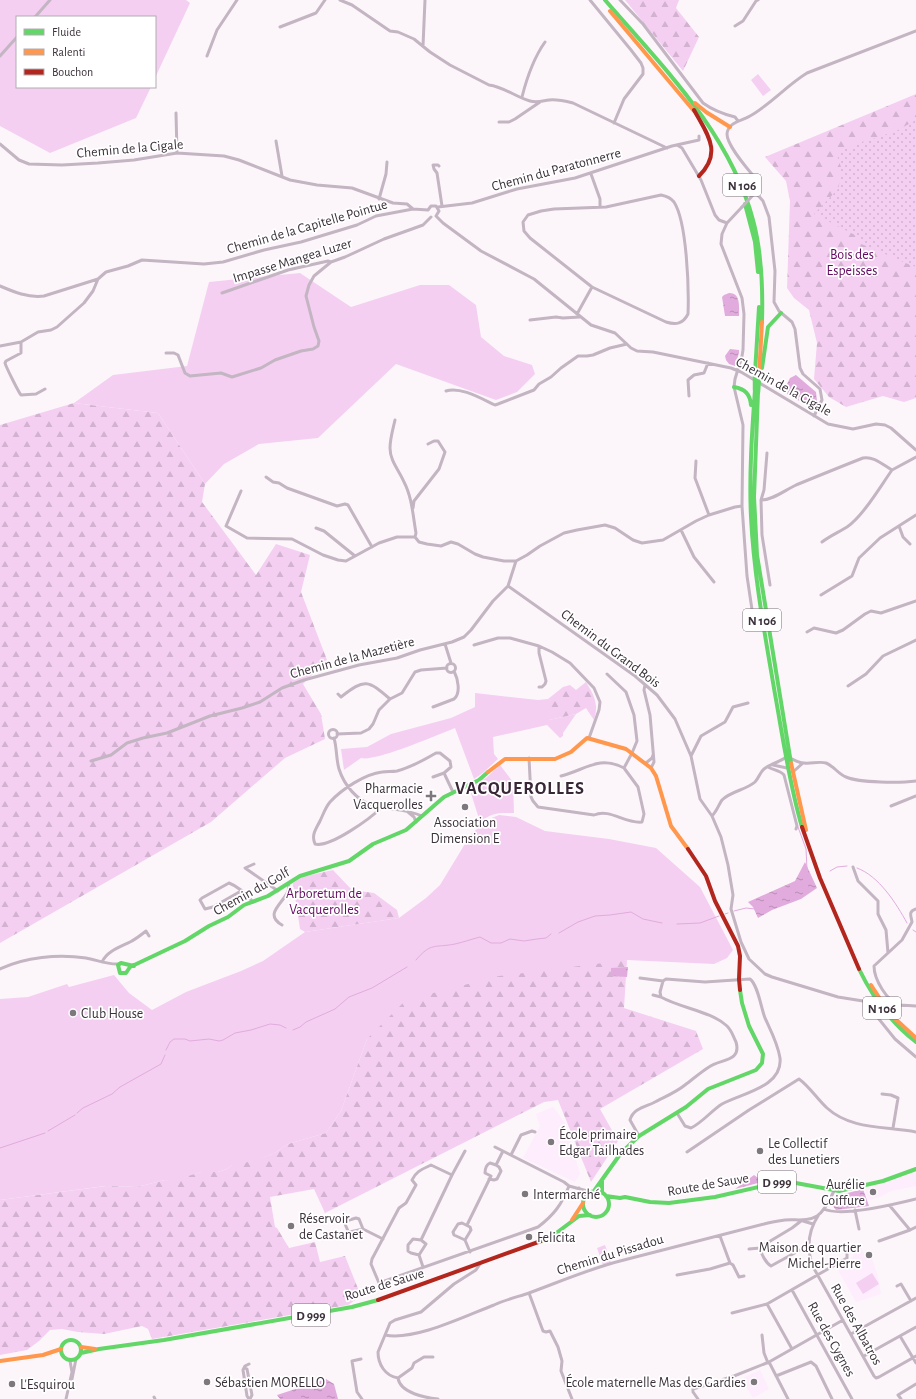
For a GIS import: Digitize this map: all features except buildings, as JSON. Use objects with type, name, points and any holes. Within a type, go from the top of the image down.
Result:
[{"type":"main road","name":"N 106","points":[[602,0],[625,30],[694,110],[717,143],[739,186],[751,226],[757,259],[759,285],[757,375]]},
{"type":"main road","name":"N 106","points":[[605,0],[677,83],[708,124],[721,143],[737,174],[751,212],[758,241],[762,272],[762,300],[751,452],[753,556],[765,634],[788,757],[809,846],[822,884],[858,966],[870,991],[886,1014],[901,1030],[916,1042]]},
{"type":"main road","points":[[677,83],[698,106],[730,127]]},
{"type":"main road","points":[[694,110],[709,137],[712,148],[712,155],[704,172],[699,176]]},
{"type":"main road","points":[[757,375],[762,369],[768,327],[781,312]]},
{"type":"main road","points":[[734,388],[745,390],[751,400],[751,452]]},
{"type":"main road","name":"N 106","points":[[756,391],[756,540],[788,757]]},
{"type":"main road","points":[[589,738],[621,747],[632,753],[646,763],[656,776],[671,826],[706,876],[715,900],[736,942],[740,956],[740,994],[744,1013],[762,1051],[763,1059],[759,1068],[708,1089],[677,1113],[638,1136],[621,1153],[593,1192],[586,1196],[584,1201],[585,1210],[593,1216],[601,1216],[607,1210],[608,1199],[604,1194],[602,1181]]},
{"type":"main road","name":"Chemin du Golf","points":[[127,966],[134,966],[185,940],[209,926],[223,920],[244,905],[278,891],[303,875],[349,861],[373,844],[401,833],[416,822],[438,802],[453,792],[479,780],[505,759],[558,759],[571,752],[584,740],[589,738]]},
{"type":"main road","points":[[123,963],[127,966],[127,972],[123,974],[119,972],[118,966],[123,963]]},
{"type":"main road","name":"N 106","points":[[858,966],[890,1014],[916,1038]]},
{"type":"main road","name":"Route de Sauve","points":[[604,1194],[620,1198],[625,1197],[650,1202],[669,1203],[715,1197],[772,1183],[785,1182],[834,1191],[848,1190],[883,1181],[916,1169]]},
{"type":"main road","points":[[593,1192],[604,1194]]},
{"type":"main road","points":[[608,1206],[620,1198]]},
{"type":"main road","name":"Route de Sauve","points":[[569,1223],[584,1201]]},
{"type":"main road","name":"Route de Sauve","points":[[81,1353],[164,1340],[352,1307],[372,1302],[538,1243],[555,1234],[579,1216],[590,1215]]},
{"type":"main road","points":[[0,1361],[43,1355],[56,1355],[70,1361],[76,1360],[81,1353],[81,1347],[76,1341],[70,1340],[64,1343],[61,1349],[63,1357]]},
{"type":"main road","name":"Route de Sauve","points":[[81,1347],[99,1349]]},
{"type":"main road","points":[[43,1355],[61,1349]]},
{"type":"street","points":[[36,16],[50,0]]},
{"type":"street","points":[[206,56],[217,30],[237,0]]},
{"type":"street","points":[[280,27],[316,13],[326,0]]},
{"type":"street","points":[[340,0],[352,5],[390,31],[398,32],[414,39],[450,65],[489,85],[496,86],[530,101],[540,102]]},
{"type":"street","points":[[423,46],[425,0]]},
{"type":"street","points":[[590,0],[631,50],[642,68],[643,74],[624,100],[614,123]]},
{"type":"street","points":[[620,0],[642,24],[704,103],[720,114],[735,117],[738,121]]},
{"type":"street","points":[[735,26],[743,21],[758,0]]},
{"type":"street","points":[[754,623],[742,506],[743,425],[734,388],[734,379],[743,350],[744,307],[742,298],[721,244],[722,234],[728,223],[754,193],[757,183],[755,178],[734,150],[727,134],[730,127],[738,121],[749,117],[776,98],[794,81],[806,73],[916,31]]},
{"type":"street","points":[[0,56],[16,38]]},
{"type":"street","points":[[522,97],[530,68],[545,42]]},
{"type":"street","points":[[499,122],[509,122],[540,102],[559,99],[583,107],[667,148]]},
{"type":"street","points":[[176,112],[176,153]]},
{"type":"street","name":"Chemin du Paratonnerre","points":[[440,207],[472,203],[517,189],[560,182],[591,174],[667,148],[699,140],[699,136]]},
{"type":"street","points":[[276,141],[282,176]]},
{"type":"street","name":"Chemin de la Cigale","points":[[0,144],[19,160],[29,164],[62,165],[98,163],[134,160],[176,153],[224,156],[239,160],[290,180],[317,185],[352,188],[379,199],[393,203],[407,204],[413,209],[428,210]]},
{"type":"street","points":[[677,145],[682,148],[699,176],[715,214],[719,220],[728,223]]},
{"type":"street","points":[[379,199],[386,174],[387,162]]},
{"type":"street","points":[[439,166],[433,165],[437,173],[440,207],[436,216],[429,215],[429,207],[434,205],[440,207]]},
{"type":"street","points":[[591,174],[600,199],[600,207]]},
{"type":"street","points":[[754,193],[763,201],[769,217],[775,271],[774,302],[781,312],[792,322],[795,329],[800,368],[803,374],[820,390],[822,400],[814,416]]},
{"type":"street","points":[[661,195],[669,197],[674,202],[680,219],[685,242],[688,314],[686,318],[681,322],[673,324],[592,287],[530,238],[524,231],[523,222],[528,215],[541,211],[606,207],[661,195]]},
{"type":"street","name":"Chemin de la Capitelle Pointue","points":[[0,286],[21,294],[36,297],[44,296],[98,279],[106,272],[128,266],[142,260],[213,264],[308,240],[357,225],[376,216],[413,209]]},
{"type":"street","name":"Impasse Mangea Luzer","points":[[222,293],[288,270],[328,261],[331,262],[359,252],[387,238],[423,225],[431,216]]},
{"type":"street","name":"Chemin de la Cigale","points":[[436,216],[443,223],[481,251],[540,284],[591,325],[615,333],[631,348],[637,351],[653,352],[737,370],[828,424],[853,429],[876,424],[885,425],[891,428],[916,450]]},
{"type":"street","points":[[166,353],[174,353],[178,356],[185,373],[190,376],[221,373],[232,377],[261,368],[275,360],[301,351],[313,349],[318,346],[319,341],[306,296],[309,285],[314,276],[331,262]]},
{"type":"street","points":[[0,346],[21,342],[38,332],[51,330],[57,327],[84,303],[98,279]]},
{"type":"street","points":[[577,314],[592,287]]},
{"type":"street","points":[[530,320],[556,317],[580,317]]},
{"type":"street","points":[[21,342],[21,353],[5,363],[16,384],[18,394],[36,394],[45,389]]},
{"type":"street","points":[[446,390],[451,389],[464,391],[495,405],[534,390],[539,384],[551,377],[578,356],[593,355],[610,348],[627,344]]},
{"type":"street","points":[[689,396],[688,380],[694,375],[704,373],[708,363]]},
{"type":"street","points":[[395,420],[390,447],[392,458],[404,481],[412,509],[416,533],[415,537],[419,542],[427,544],[441,546],[450,542],[458,544],[483,557],[504,561],[516,561],[558,536],[577,530],[605,525],[615,528],[642,544],[663,540],[709,515],[742,506]]},
{"type":"street","points":[[412,509],[414,501],[439,469],[445,452],[438,441],[428,444]]},
{"type":"street","points":[[767,453],[764,490],[761,500],[762,535],[770,585]]},
{"type":"street","points":[[822,542],[847,527],[861,514],[892,470],[916,457]]},
{"type":"street","points":[[761,500],[768,499],[796,485],[822,476],[863,458],[872,458],[892,470]]},
{"type":"street","points":[[696,460],[695,478],[709,515]]},
{"type":"street","points":[[266,477],[273,482],[279,482],[287,488],[337,506],[345,504],[348,505],[372,547]]},
{"type":"street","points":[[241,491],[226,523],[227,527],[247,538],[292,539],[306,547],[338,560],[346,561],[372,547],[397,537],[415,537]]},
{"type":"street","points":[[821,595],[852,576],[860,558],[880,538],[916,515]]},
{"type":"street","points":[[898,526],[910,544]]},
{"type":"street","points":[[316,528],[324,531],[355,556]]},
{"type":"street","points":[[681,530],[694,557],[714,582]]},
{"type":"street","points":[[508,586],[516,561]]},
{"type":"street","name":"Chemin de la Mazetière","points":[[91,761],[111,755],[127,744],[144,738],[167,733],[210,716],[260,702],[282,688],[304,680],[359,665],[397,658],[420,650],[446,644],[464,637],[493,601],[508,586]]},
{"type":"street","name":"Chemin du Grand Bois","points":[[508,586],[635,676],[657,695],[675,719],[691,756],[700,799],[712,816],[721,837],[733,895],[731,909],[733,918],[741,943],[749,958],[765,974],[772,977],[838,997],[863,1001],[895,1039],[916,1057]]},
{"type":"street","points":[[807,632],[814,628],[836,633],[871,611],[881,613],[916,601]]},
{"type":"street","points":[[474,645],[486,640],[510,638],[539,646],[566,659],[579,671],[594,688],[598,695],[600,706],[589,738]]},
{"type":"street","points":[[848,686],[866,674],[883,656],[916,640]]},
{"type":"street","points":[[432,707],[454,699],[458,693],[456,675],[454,671],[456,666],[451,663],[446,644]]},
{"type":"street","points":[[539,646],[539,653],[546,681],[542,687],[539,687]]},
{"type":"street","points":[[447,668],[451,663]]},
{"type":"street","points":[[334,738],[330,738],[329,732],[334,730],[337,734],[361,733],[369,729],[373,724],[379,710],[390,699],[402,693],[415,672],[421,670],[447,668],[449,671],[454,671]]},
{"type":"street","points":[[607,674],[626,692],[632,706],[637,741],[624,768]]},
{"type":"street","points":[[338,694],[341,697],[356,686],[368,683],[374,685],[390,699]]},
{"type":"street","points":[[645,685],[644,690],[650,715],[654,762],[650,768]]},
{"type":"street","points":[[691,756],[702,736],[725,722],[733,707],[748,703]]},
{"type":"street","points":[[337,734],[334,738],[339,768],[348,787],[358,797],[373,806],[407,811],[422,816]]},
{"type":"street","points":[[382,807],[356,828],[340,837],[319,845],[315,844],[313,834],[330,801],[361,779],[382,772],[396,771],[411,766],[436,753],[440,753],[450,760],[451,767],[444,773],[433,777]]},
{"type":"street","points":[[646,763],[652,758],[653,755]]},
{"type":"street","points":[[712,816],[718,810],[722,801],[730,795],[751,785],[757,780],[763,769],[781,762],[788,757],[803,763],[823,762],[828,764],[846,778],[856,780],[883,782],[916,781]]},
{"type":"street","points":[[529,758],[532,797],[533,801],[538,807],[594,816],[600,814],[618,816],[624,820],[642,822],[644,814],[638,787],[624,768],[611,762],[604,762],[561,776]]},
{"type":"street","points":[[770,766],[785,766],[791,770],[803,763]]},
{"type":"street","points":[[770,766],[782,772],[784,775],[797,826],[796,829]]},
{"type":"street","points":[[444,773],[453,792]]},
{"type":"street","points":[[891,806],[916,796]]},
{"type":"street","points":[[407,811],[414,817],[416,822]]},
{"type":"street","points":[[414,817],[417,814]]},
{"type":"street","points":[[254,864],[245,868],[278,891]]},
{"type":"street","points":[[853,867],[858,881],[878,901],[878,914],[886,930],[888,953]]},
{"type":"street","points":[[241,891],[213,907],[205,909],[200,900],[229,882],[241,891],[253,902]]},
{"type":"street","points":[[282,925],[275,919],[275,911],[290,888],[288,884]]},
{"type":"street","points":[[916,909],[910,913],[912,922],[902,940],[874,966],[875,975],[892,1001],[900,1005],[916,1006]]},
{"type":"street","points":[[102,962],[105,956],[131,942],[146,931],[149,936]]},
{"type":"street","points":[[0,969],[20,962],[48,957],[81,958],[118,966]]},
{"type":"street","points":[[640,978],[663,981],[705,982],[750,979],[755,985],[777,1046],[780,1058],[780,1067],[774,1078],[764,1085],[723,1104],[691,1128],[685,1126],[677,1113]]},
{"type":"street","points":[[661,997],[660,992],[663,981]]},
{"type":"street","points":[[638,1136],[630,1120],[634,1112],[684,1086],[710,1066],[718,1062],[732,1059],[736,1054],[737,1047],[732,1031],[727,1026],[696,1010],[652,995]]},
{"type":"street","points":[[687,1152],[749,1110],[799,1079],[827,1108],[837,1115],[860,1125],[916,1132]]},
{"type":"street","points":[[882,1094],[891,1095],[898,1098],[893,1128]]},
{"type":"street","points":[[511,1155],[521,1135],[532,1130],[535,1132]]},
{"type":"street","points":[[494,1147],[564,1182],[569,1187],[593,1192]]},
{"type":"street","points":[[421,1240],[465,1151]]},
{"type":"street","points":[[496,1165],[503,1152]]},
{"type":"street","points":[[467,1225],[489,1179],[490,1176],[485,1173],[485,1169],[490,1163],[496,1165],[501,1171],[497,1179],[489,1179]]},
{"type":"street","points":[[452,1175],[431,1165],[420,1170],[414,1175],[412,1180],[416,1185],[406,1203],[399,1208],[372,1259],[371,1264],[379,1283],[538,1227],[557,1209],[569,1187]]},
{"type":"street","points":[[579,1188],[584,1201]]},
{"type":"street","name":"Chemin du Pissadou","points":[[385,1335],[393,1337],[425,1331],[457,1321],[495,1304],[565,1279],[678,1245],[765,1224],[786,1220],[801,1221],[818,1215],[834,1191]]},
{"type":"street","points":[[824,1208],[829,1211],[836,1212],[890,1206],[916,1200]]},
{"type":"street","points":[[890,1206],[910,1230]]},
{"type":"street","points":[[855,1210],[859,1229]]},
{"type":"street","name":"Rue des Albatros","points":[[818,1215],[813,1224],[810,1237],[809,1245],[811,1259],[817,1275],[874,1376],[876,1378],[914,1357]]},
{"type":"street","points":[[363,1229],[359,1219],[356,1218],[346,1221],[345,1224],[350,1232],[363,1229],[383,1239]]},
{"type":"street","points":[[749,1249],[760,1248],[801,1221],[813,1224]]},
{"type":"street","points":[[465,1240],[471,1230],[470,1227],[462,1223],[458,1224],[453,1232],[454,1235],[465,1240],[470,1252]]},
{"type":"street","points":[[879,1241],[916,1227]]},
{"type":"street","points":[[720,1236],[730,1263],[733,1264],[739,1277],[744,1276]]},
{"type":"street","points":[[413,1239],[421,1240],[426,1244],[419,1255],[408,1251],[408,1245],[413,1239]]},
{"type":"street","points":[[760,1248],[760,1251],[768,1265],[771,1266],[809,1245]]},
{"type":"street","points":[[732,1313],[767,1304],[847,1258],[847,1253]]},
{"type":"street","points":[[419,1255],[423,1267]]},
{"type":"street","points":[[677,1275],[710,1269],[730,1263]]},
{"type":"street","points":[[398,1378],[384,1372],[378,1357],[378,1352],[390,1324],[395,1320],[421,1312],[454,1284],[476,1270],[480,1264]]},
{"type":"street","points":[[897,1286],[900,1284],[911,1301]]},
{"type":"street","name":"Rue des Cygnes","points":[[792,1290],[852,1399]]},
{"type":"street","points":[[529,1293],[543,1331],[550,1331],[558,1346],[562,1361],[561,1371],[572,1399]]},
{"type":"street","points":[[851,1334],[916,1298]]},
{"type":"street","points":[[767,1304],[792,1349]]},
{"type":"street","points":[[698,1399],[693,1392],[693,1389],[734,1376],[768,1362],[843,1320]]},
{"type":"street","points":[[864,1356],[916,1327]]},
{"type":"street","points":[[762,1335],[764,1353],[788,1399]]},
{"type":"street","points":[[900,1336],[914,1357],[916,1363]]},
{"type":"street","points":[[398,1378],[412,1368],[414,1363],[424,1357],[433,1357]]},
{"type":"street","points":[[361,1359],[352,1361],[357,1392],[362,1399]]},
{"type":"street","points":[[69,1384],[73,1375],[76,1360]]},
{"type":"street","points":[[68,1398],[68,1389],[72,1372],[70,1361]]},
{"type":"street","points":[[776,1376],[811,1362],[816,1366],[832,1399]]},
{"type":"street","points":[[249,1364],[243,1370],[247,1396],[250,1399]]},
{"type":"street","points":[[398,1378],[399,1383],[408,1391],[421,1397],[438,1399]]},
{"type":"street","points":[[901,1399],[898,1394],[916,1384]]},
{"type":"shaded area","name":"École primaire Edgar Tailhades","points":[[553,1107],[566,1124],[580,1174],[575,1182],[523,1158],[540,1126],[536,1114]]},
{"type":"shaded area","points":[[916,1170],[916,1186],[891,1191],[880,1197],[868,1200],[865,1188]]},
{"type":"shaded area","points":[[861,1247],[867,1260],[872,1259],[878,1276],[881,1294],[856,1302],[838,1270],[853,1262],[851,1259],[854,1255],[852,1250]]},
{"type":"shaded area","name":"École maternelle Mas des Gardies","points":[[760,1370],[769,1389],[753,1398],[741,1379]]},
{"type":"green space","points":[[0,0],[186,0],[190,3],[156,76],[156,16],[16,16],[16,88],[151,88],[136,118],[50,153],[0,126]]},
{"type":"green space","points":[[625,0],[679,0],[676,8],[699,37],[683,71]]},
{"type":"green space","points":[[758,74],[771,90],[763,96],[751,80]]},
{"type":"green space","name":"Bois des Espeisses","points":[[916,94],[916,398],[904,402],[883,396],[846,407],[829,397],[814,379],[817,343],[809,310],[794,298],[787,288],[790,201],[786,181],[765,157]]},
{"type":"green space","points":[[916,120],[916,267],[861,244],[855,235],[814,214],[838,189],[841,177],[841,167],[836,152],[898,130]]},
{"type":"green space","points":[[300,273],[351,307],[420,285],[449,285],[476,305],[481,337],[504,356],[532,365],[535,374],[517,392],[496,400],[396,364],[318,438],[259,444],[224,464],[205,484],[158,413],[74,403],[113,375],[187,366],[209,282]]},
{"type":"green space","points":[[74,403],[158,413],[205,484],[202,502],[256,575],[276,544],[310,555],[301,592],[327,660],[303,684],[321,714],[325,739],[285,758],[211,822],[0,943],[0,425]]},
{"type":"green space","points":[[586,682],[596,704],[594,720],[586,708],[576,714],[549,720],[546,709],[551,701],[548,699],[563,687],[570,685],[576,690]]},
{"type":"green space","points":[[475,693],[538,700],[548,699],[552,701],[549,720],[576,714],[563,733],[563,736],[560,738],[547,725],[493,737],[494,754],[498,759],[474,779],[455,728],[392,752],[379,756],[361,758],[344,770],[341,749],[367,747],[391,734],[451,718],[475,707]]},
{"type":"green space","points":[[500,765],[513,782],[514,813],[496,814],[489,816],[480,822],[469,787],[486,778]]},
{"type":"green space","points":[[499,815],[516,817],[545,831],[609,839],[656,848],[700,887],[733,950],[727,958],[714,964],[627,960],[367,1039],[341,1111],[326,1133],[288,1144],[273,1154],[238,1166],[232,1165],[227,1169],[218,1172],[201,1172],[172,1182],[165,1180],[137,1187],[105,1186],[0,1200],[0,999],[28,997],[67,984],[69,987],[114,975],[129,993],[152,1010],[186,992],[263,961],[305,932],[399,918],[426,898],[440,885],[471,834],[489,819]]},
{"type":"green space","name":"Arboretum de Vacquerolles","points":[[333,870],[352,890],[374,893],[397,910],[399,918],[305,932],[300,929],[293,883],[302,877]]},
{"type":"green space","points":[[627,960],[624,1008],[696,1031],[703,1049],[600,1109],[618,1141],[591,1182],[558,1100],[544,1102],[325,1213],[314,1189],[270,1197],[275,1227],[289,1248],[315,1242],[320,1262],[345,1256],[361,1296],[348,1305],[152,1339],[148,1329],[142,1326],[104,1334],[62,1329],[50,1330],[27,1350],[0,1355],[0,1200],[106,1186],[137,1187],[165,1180],[172,1181],[201,1172],[218,1172],[227,1169],[232,1165],[238,1165],[273,1154],[288,1144],[326,1133],[341,1111],[367,1039],[406,1000],[499,976]]},
{"type":"green space","points":[[605,1245],[611,1262],[603,1265],[597,1248]]},
{"type":"green space","points":[[872,1273],[879,1284],[863,1294],[856,1283]]},
{"type":"water","points":[[729,293],[736,295],[739,305],[739,316],[725,316],[722,297]]},
{"type":"water","points":[[730,349],[739,350],[735,366],[729,364],[726,360],[725,356]]},
{"type":"water","points":[[796,375],[816,392],[817,401],[811,407],[788,395],[784,390],[790,378]]},
{"type":"water","points":[[805,862],[817,888],[801,899],[772,910],[758,918],[753,907],[748,902],[795,881]]},
{"type":"water","points":[[628,967],[627,977],[611,976],[611,968]]},
{"type":"water","points":[[754,1175],[762,1182],[735,1189]]},
{"type":"water","points":[[863,1189],[869,1206],[836,1210],[832,1205],[836,1196]]},
{"type":"water","points":[[326,1379],[334,1384],[338,1399],[280,1399],[277,1395]]},
{"type":"waterway","points":[[798,827],[806,849],[807,869]]},
{"type":"waterway","points":[[830,871],[837,867],[847,866]]},
{"type":"waterway","points":[[857,868],[873,877],[880,884],[898,907],[907,923]]},
{"type":"waterway","points":[[734,911],[746,908],[755,909]]},
{"type":"waterway","points":[[559,933],[578,922],[595,916],[631,912],[643,919],[662,923]]},
{"type":"waterway","points":[[677,924],[700,923],[719,916]]},
{"type":"waterway","points":[[416,960],[421,954],[430,948],[455,944],[480,937],[491,943],[501,943],[510,939],[524,941],[546,938],[551,934]]},
{"type":"waterway","points":[[293,1030],[306,1022],[335,1009],[349,997],[372,988],[407,967]]},
{"type":"waterway","points":[[166,1050],[170,1042],[174,1039],[185,1039],[190,1041],[209,1039],[219,1041],[235,1033],[270,1024],[280,1025],[286,1028]]},
{"type":"waterway","points":[[77,1113],[83,1108],[112,1094],[120,1087],[161,1064],[165,1055]]},
{"type":"waterway","points":[[48,1131],[75,1115]]},
{"type":"waterway","points":[[0,1148],[45,1133]]},
{"type":"traffic: fast","points":[[605,0],[692,102],[728,158],[742,188],[756,232],[761,271],[762,322]]},
{"type":"traffic: fast","points":[[745,204],[755,242],[758,272]]},
{"type":"traffic: fast","points":[[755,373],[759,307]]},
{"type":"traffic: fast","points":[[762,368],[768,327],[781,313]]},
{"type":"traffic: fast","points":[[755,373],[755,390]]},
{"type":"traffic: fast","points":[[758,392],[759,377]]},
{"type":"traffic: fast","points":[[734,387],[741,389],[748,395],[751,405]]},
{"type":"traffic: fast","points":[[755,390],[750,485],[752,539],[757,584],[784,744],[793,794],[802,827]]},
{"type":"traffic: fast","points":[[758,392],[754,497],[757,555],[791,763]]},
{"type":"traffic: fast","points":[[134,966],[121,963],[118,965],[120,973],[126,973],[130,967],[185,941],[209,926],[228,917],[244,905],[268,896],[300,876],[349,861],[373,844],[406,830],[444,797],[479,780],[488,772]]},
{"type":"traffic: fast","points":[[859,969],[876,1000],[890,1018],[916,1042]]},
{"type":"traffic: fast","points":[[594,1191],[621,1153],[639,1136],[686,1107],[708,1089],[756,1070],[762,1063],[763,1054],[749,1026],[742,1003],[740,990]]},
{"type":"traffic: fast","points":[[606,1196],[669,1203],[715,1197],[785,1181],[839,1191],[883,1181],[916,1169]]},
{"type":"traffic: fast","points":[[602,1181],[602,1193]]},
{"type":"traffic: fast","points":[[596,1191],[605,1195],[609,1204],[605,1213],[596,1217],[587,1213],[583,1204],[587,1195],[596,1191]]},
{"type":"traffic: fast","points":[[541,1241],[555,1234],[579,1216],[590,1215]]},
{"type":"traffic: fast","points":[[81,1353],[352,1307],[378,1300]]},
{"type":"traffic: fast","points":[[67,1340],[75,1340],[81,1346],[81,1350],[81,1354],[75,1360],[67,1360],[61,1354],[61,1346],[67,1340]]},
{"type":"traffic: slow","points":[[610,11],[694,111]]},
{"type":"traffic: slow","points":[[695,103],[706,112],[730,127]]},
{"type":"traffic: slow","points":[[759,377],[762,322]]},
{"type":"traffic: slow","points":[[488,772],[505,759],[555,759],[571,752],[587,738],[626,749],[651,768],[656,776],[671,826],[688,849]]},
{"type":"traffic: slow","points":[[791,763],[806,830]]},
{"type":"traffic: slow","points":[[871,985],[890,1014],[916,1038]]},
{"type":"traffic: slow","points":[[572,1220],[583,1203]]},
{"type":"traffic: slow","points":[[81,1347],[95,1349]]},
{"type":"traffic: slow","points":[[0,1361],[43,1355],[61,1349]]},
{"type":"traffic: jam","points":[[694,110],[708,135],[711,151],[710,159],[699,176]]},
{"type":"traffic: jam","points":[[802,827],[820,878],[859,969]]},
{"type":"traffic: jam","points":[[688,849],[706,876],[715,901],[738,946],[740,956],[740,990]]},
{"type":"traffic: jam","points":[[378,1300],[541,1241]]},
{"type":"place","name":"Pharmacie Vacquerolles","points":[[431,796]]},
{"type":"place","name":"Association Dimension E","points":[[465,807]]},
{"type":"place","name":"Club House","points":[[73,1013]]},
{"type":"place","name":"École primaire Edgar Tailhades","points":[[551,1142]]},
{"type":"place","name":"Le Collectif des Lunetiers","points":[[760,1151]]},
{"type":"place","name":"Aurélie Coiffure","points":[[873,1192]]},
{"type":"place","name":"Intermarché","points":[[525,1194]]},
{"type":"place","name":"Réservoir de Castanet","points":[[291,1226]]},
{"type":"place","name":"Felicita","points":[[529,1237]]},
{"type":"place","name":"Maison de quartier Michel-Pierre","points":[[869,1255]]},
{"type":"place","name":"Sébastien MORELLO","points":[[207,1382]]},
{"type":"place","name":"École maternelle Mas des Gardies","points":[[754,1382]]},
{"type":"place","name":"L'Esquirou","points":[[12,1384]]},
{"type":"district","name":"VACQUEROLLES","points":[[520,788]]}]
